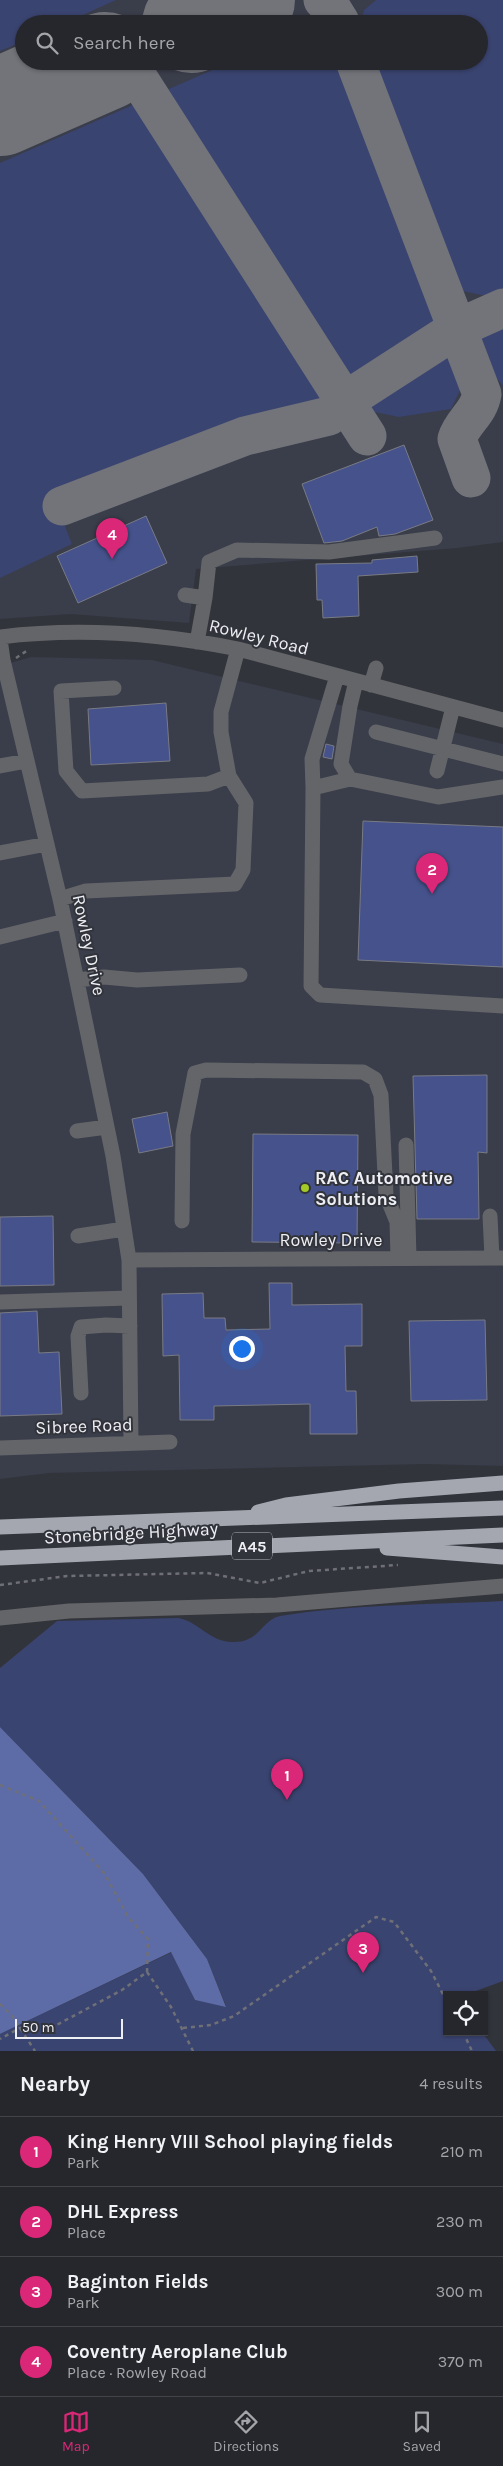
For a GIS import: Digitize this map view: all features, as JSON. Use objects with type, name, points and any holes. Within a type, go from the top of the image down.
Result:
[{"type":"highway","points":[[224,1520],[286,1505],[399,1491],[503,1483]]},
{"type":"highway","name":"Stonebridge Highway","points":[[0,1527],[503,1508]]},
{"type":"highway","name":"Stonebridge Highway","points":[[0,1558],[503,1535]]},
{"type":"highway","points":[[335,1543],[503,1557]]},
{"type":"street","points":[[196,642],[205,598],[209,562],[237,550],[329,552],[435,538]]},
{"type":"street","points":[[185,596],[205,598]]},
{"type":"street","name":"Rowley Road","points":[[0,638],[33,633],[83,631],[127,632],[196,642],[238,650],[503,720]]},
{"type":"street","name":"Rowley Drive","points":[[0,638],[3,660],[65,921],[107,1127],[124,1229],[129,1260],[131,1443]]},
{"type":"street","points":[[60,899],[86,891],[235,884],[243,870],[246,803],[229,776],[221,732],[221,712],[238,650]]},
{"type":"street","points":[[371,685],[376,668]]},
{"type":"street","points":[[337,676],[312,759],[314,788],[310,986],[320,995],[503,1006]]},
{"type":"street","points":[[350,779],[341,764],[356,681]]},
{"type":"street","points":[[114,688],[61,691],[66,771],[82,790],[208,784],[229,776]]},
{"type":"street","points":[[437,771],[453,708]]},
{"type":"street","points":[[376,732],[503,764]]},
{"type":"street","points":[[0,766],[27,761]]},
{"type":"street","points":[[314,788],[350,779],[438,798],[503,787]]},
{"type":"street","points":[[0,853],[47,844]]},
{"type":"street","points":[[0,937],[65,921]]},
{"type":"street","points":[[77,980],[104,977],[136,980],[240,975]]},
{"type":"street","points":[[182,1221],[183,1134],[195,1073],[206,1070],[362,1072],[375,1078],[381,1094],[386,1195],[397,1222],[403,1258]]},
{"type":"street","points":[[77,1131],[107,1127]]},
{"type":"street","points":[[403,1258],[406,1145]]},
{"type":"street","points":[[490,1216],[497,1258]]},
{"type":"street","points":[[78,1236],[124,1229]]},
{"type":"street","name":"Rowley Drive","points":[[129,1260],[497,1258]]},
{"type":"street","points":[[0,1302],[129,1298]]},
{"type":"street","points":[[81,1394],[78,1336],[80,1328],[106,1325],[130,1326]]},
{"type":"street","name":"Sibree Road","points":[[0,1448],[170,1442]]},
{"type":"street","points":[[0,1618],[69,1611],[277,1605],[503,1586]]},
{"type":"path","points":[[3,660],[16,659],[32,646]]},
{"type":"path","points":[[0,1585],[67,1576],[207,1573],[260,1583],[309,1571],[401,1564]]},
{"type":"path","points":[[0,1785],[39,1802],[105,1874],[128,1917],[148,1939],[146,1972],[183,2028],[193,2051]]},
{"type":"path","points":[[183,2028],[211,2025],[234,2016],[376,1916],[394,1922],[431,1971],[443,1994]]},
{"type":"path","points":[[0,2039],[20,2028],[35,2030],[51,2028],[122,1990],[146,1972]]},
{"type":"path","points":[[0,2004],[20,2028],[35,2051]]},
{"type":"path","points":[[465,2036],[472,2051]]},
{"type":"shaded area","points":[[0,0],[503,0],[503,542],[457,548],[196,569],[189,623],[71,614],[0,619]]},
{"type":"shaded area","points":[[0,0],[116,0],[83,15],[15,15],[15,45],[0,51]]},
{"type":"shaded area","points":[[376,0],[503,0],[503,289],[486,296],[463,291],[372,70],[488,70],[488,15],[363,15],[364,10]]},
{"type":"shaded area","points":[[212,70],[342,70],[463,384],[451,409],[399,417],[365,410],[162,92]]},
{"type":"shaded area","points":[[142,101],[329,387],[321,398],[54,498],[72,544],[0,578],[0,163]]},
{"type":"shaded area","points":[[503,318],[503,386],[483,359],[480,344],[484,327]]},
{"type":"shaded area","points":[[31,657],[152,660],[503,744],[503,1466],[425,1464],[49,1473],[0,1479],[0,666]]},
{"type":"shaded area","points":[[503,1601],[503,1981],[476,1991],[443,1991],[443,2036],[485,2036],[496,2051],[0,2051],[0,2034],[172,1952],[195,2000],[226,2006],[207,1959],[143,1874],[0,1727],[0,1668],[57,1621],[178,1618],[192,1623],[217,1639],[232,1642],[249,1639],[268,1622],[280,1616],[363,1607]]},
{"type":"shaded area","points":[[0,1727],[143,1874],[207,1959],[226,2007],[195,2000],[171,1952],[0,2034]]},
{"type":"building","points":[[404,445],[433,520],[395,534],[379,536],[377,527],[342,541],[324,543],[302,484]]},
{"type":"building","points":[[146,516],[167,563],[78,603],[57,556]]},
{"type":"building","points":[[417,556],[418,572],[358,576],[359,616],[323,618],[322,600],[317,600],[316,564],[372,563],[372,560]]},
{"type":"building","points":[[166,703],[170,761],[91,765],[88,709]]},
{"type":"building","points":[[326,744],[334,746],[332,759],[323,757]]},
{"type":"building","points":[[363,821],[503,827],[503,967],[358,960]]},
{"type":"building","points":[[487,1075],[487,1153],[478,1152],[479,1219],[417,1219],[413,1076]]},
{"type":"building","points":[[167,1112],[173,1146],[139,1153],[132,1119]]},
{"type":"building","name":"RAC Automotive Solutions","points":[[253,1134],[358,1135],[357,1243],[252,1242]]},
{"type":"building","points":[[53,1216],[54,1285],[0,1286],[0,1217]]},
{"type":"building","points":[[269,1283],[292,1283],[292,1305],[362,1304],[362,1346],[345,1346],[346,1391],[356,1391],[357,1434],[310,1434],[310,1404],[214,1406],[214,1420],[180,1420],[179,1355],[163,1356],[162,1294],[203,1293],[204,1318],[225,1318],[226,1330],[270,1329]]},
{"type":"building","points":[[37,1311],[39,1353],[59,1352],[62,1414],[0,1416],[0,1313]]},
{"type":"building","points":[[485,1320],[487,1400],[411,1401],[409,1321]]},
{"type":"taxiway","points":[[323,0],[336,15]]},
{"type":"taxiway","points":[[123,70],[129,72],[140,81],[367,436]]},
{"type":"taxiway","points":[[358,70],[482,394],[478,407],[459,433],[457,439],[471,478]]},
{"type":"taxiway","points":[[62,506],[245,436],[329,416],[345,401],[458,328],[503,308]]},
{"type":"runway","points":[[212,15],[246,0]]},
{"type":"runway","points":[[0,107],[84,70]]},
{"type":"place","name":"Coventry Aeroplane Club","points":[[112,559]]},
{"type":"place","name":"DHL Express","points":[[432,894]]},
{"type":"place","name":"RAC Automotive Solutions","points":[[305,1188]]},
{"type":"place","name":"King Henry VIII School playing fields","points":[[287,1800]]},
{"type":"place","name":"Baginton Fields","points":[[363,1973]]}]
